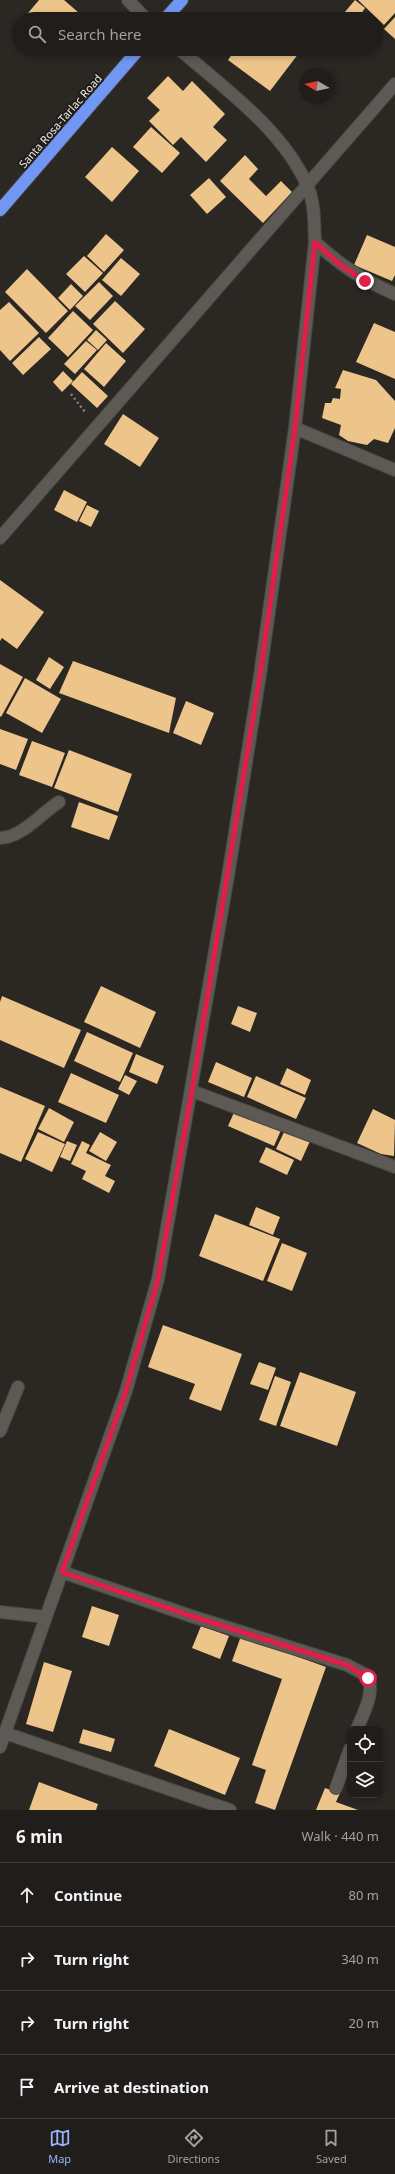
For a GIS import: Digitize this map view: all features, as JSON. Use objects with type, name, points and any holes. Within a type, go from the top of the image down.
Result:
[{"type":"highway","points":[[171,12],[182,0]]},
{"type":"highway","name":"Santa Rosa-Tarlac Road","points":[[0,210],[134,56]]},
{"type":"street","points":[[128,0],[139,12]]},
{"type":"street","points":[[0,1747],[126,1391],[158,1279],[192,1091],[260,675],[295,428],[315,242],[314,216],[308,186],[290,156],[273,134],[243,105],[187,56]]},
{"type":"street","points":[[0,538],[308,186],[395,84]]},
{"type":"street","points":[[315,242],[346,268],[365,281],[395,294]]},
{"type":"street","points":[[295,428],[395,470]]},
{"type":"street","points":[[0,838],[8,838],[20,832],[59,802]]},
{"type":"street","points":[[192,1091],[395,1167]]},
{"type":"street","points":[[0,1431],[18,1387]]},
{"type":"street","points":[[62,1572],[191,1616],[347,1665],[366,1675],[370,1681],[369,1693],[358,1726]]},
{"type":"street","points":[[0,1612],[46,1616]]},
{"type":"street","points":[[5,1733],[230,1810]]},
{"type":"street","points":[[336,1788],[347,1757]]},
{"type":"building","points":[[39,0],[64,0],[78,12],[29,12]]},
{"type":"building","points":[[355,0],[365,8],[362,12],[345,12]]},
{"type":"building","points":[[358,0],[395,0],[395,13],[384,25],[383,12],[370,12]]},
{"type":"building","points":[[395,17],[395,39],[384,29]]},
{"type":"building","points":[[231,56],[297,56],[270,91],[228,60]]},
{"type":"building","points":[[168,76],[183,91],[192,81],[225,114],[213,127],[227,140],[206,162],[181,137],[173,145],[149,121],[160,110],[147,98]]},
{"type":"building","points":[[151,127],[180,153],[162,173],[133,147]]},
{"type":"building","points":[[112,147],[139,171],[112,202],[85,177]]},
{"type":"building","points":[[245,155],[258,169],[249,179],[266,196],[281,181],[292,192],[263,223],[220,181]]},
{"type":"building","points":[[209,178],[226,197],[207,214],[190,195]]},
{"type":"building","points":[[106,234],[124,250],[104,272],[87,256]]},
{"type":"building","points":[[367,235],[395,247],[395,275],[392,281],[354,265]]},
{"type":"building","points":[[84,256],[103,273],[85,292],[66,274]]},
{"type":"building","points":[[121,258],[140,274],[121,296],[102,280]]},
{"type":"building","points":[[27,269],[68,311],[46,333],[5,292]]},
{"type":"building","points":[[99,282],[113,296],[90,320],[75,306]]},
{"type":"building","points":[[71,284],[83,296],[70,310],[58,298]]},
{"type":"building","points":[[115,301],[145,329],[123,353],[93,324]]},
{"type":"building","points":[[9,302],[39,333],[10,361],[0,350],[0,310]]},
{"type":"building","points":[[73,311],[93,330],[68,357],[48,338]]},
{"type":"building","points":[[374,323],[395,332],[395,379],[356,362]]},
{"type":"building","points":[[96,330],[107,340],[98,350],[87,340]]},
{"type":"building","points":[[39,337],[51,349],[23,375],[12,363]]},
{"type":"building","points":[[86,341],[97,350],[75,374],[64,364]]},
{"type":"building","points":[[106,343],[126,361],[104,387],[84,369]]},
{"type":"building","points":[[343,370],[376,380],[395,401],[395,428],[388,443],[374,439],[367,445],[348,441],[339,435],[341,425],[322,418],[325,403],[331,403],[333,398],[340,399],[341,389],[335,388]]},
{"type":"building","points":[[63,371],[73,381],[62,392],[53,382]]},
{"type":"building","points":[[82,372],[108,396],[97,408],[71,384]]},
{"type":"building","points":[[123,414],[159,438],[140,467],[104,444]]},
{"type":"building","points":[[64,490],[87,502],[77,522],[54,510]]},
{"type":"building","points":[[87,505],[99,511],[91,527],[79,521]]},
{"type":"building","points":[[0,580],[44,612],[17,649],[2,638],[0,641]]},
{"type":"building","points":[[49,657],[64,667],[50,689],[36,680]]},
{"type":"building","points":[[73,661],[176,698],[169,733],[59,693]]},
{"type":"building","points":[[0,664],[23,677],[1,717],[0,716]]},
{"type":"building","points":[[25,678],[61,699],[42,733],[6,713]]},
{"type":"building","points":[[186,701],[214,713],[201,745],[173,733]]},
{"type":"building","points":[[0,729],[28,739],[16,770],[0,764]]},
{"type":"building","points":[[32,741],[65,753],[52,787],[19,775]]},
{"type":"building","points":[[69,750],[132,774],[118,812],[54,788]]},
{"type":"building","points":[[79,802],[118,816],[109,840],[71,827]]},
{"type":"building","points":[[101,986],[156,1012],[140,1048],[84,1022]]},
{"type":"building","points":[[2,996],[81,1030],[64,1068],[0,1040],[0,1002]]},
{"type":"building","points":[[238,1006],[257,1013],[250,1032],[231,1024]]},
{"type":"building","points":[[87,1032],[133,1053],[120,1082],[74,1061]]},
{"type":"building","points":[[136,1054],[164,1066],[157,1084],[129,1072]]},
{"type":"building","points":[[216,1062],[252,1078],[244,1097],[208,1082]]},
{"type":"building","points":[[287,1068],[311,1080],[305,1095],[280,1084]]},
{"type":"building","points":[[71,1073],[119,1095],[106,1123],[58,1102]]},
{"type":"building","points":[[125,1075],[137,1081],[129,1095],[118,1089]]},
{"type":"building","points":[[256,1076],[306,1098],[296,1119],[247,1097]]},
{"type":"building","points":[[0,1087],[45,1106],[21,1162],[0,1153]]},
{"type":"building","points":[[49,1108],[74,1122],[64,1142],[38,1129]]},
{"type":"building","points":[[236,1108],[282,1128],[274,1146],[228,1126]]},
{"type":"building","points":[[373,1109],[395,1120],[394,1156],[381,1154],[357,1143]]},
{"type":"building","points":[[286,1128],[311,1139],[301,1161],[276,1149]]},
{"type":"building","points":[[38,1132],[65,1144],[52,1172],[25,1159]]},
{"type":"building","points":[[100,1132],[117,1142],[106,1161],[89,1151]]},
{"type":"building","points":[[67,1141],[77,1145],[70,1161],[60,1157]]},
{"type":"building","points":[[82,1141],[90,1145],[86,1153],[111,1165],[105,1176],[115,1181],[109,1193],[82,1179],[86,1171],[71,1164]]},
{"type":"building","points":[[266,1147],[294,1160],[287,1175],[259,1162]]},
{"type":"building","points":[[256,1207],[280,1217],[273,1235],[249,1225]]},
{"type":"building","points":[[215,1214],[280,1239],[263,1281],[199,1256]]},
{"type":"building","points":[[282,1243],[307,1253],[292,1291],[267,1281]]},
{"type":"building","points":[[163,1325],[242,1354],[221,1411],[189,1399],[195,1384],[148,1367]]},
{"type":"building","points":[[259,1362],[276,1368],[268,1390],[250,1384]]},
{"type":"building","points":[[300,1372],[356,1392],[337,1446],[280,1426]]},
{"type":"building","points":[[275,1376],[291,1382],[276,1426],[259,1420]]},
{"type":"building","points":[[92,1606],[119,1615],[109,1646],[82,1637]]},
{"type":"building","points":[[201,1626],[229,1636],[220,1659],[192,1648]]},
{"type":"building","points":[[241,1636],[326,1667],[275,1810],[255,1803],[266,1770],[252,1765],[282,1679],[232,1661]]},
{"type":"building","points":[[44,1662],[72,1671],[53,1732],[26,1724]]},
{"type":"building","points":[[83,1729],[115,1739],[111,1752],[79,1743]]},
{"type":"building","points":[[169,1729],[240,1758],[225,1795],[154,1766]]},
{"type":"building","points":[[39,1782],[98,1804],[96,1810],[29,1810]]},
{"type":"building","points":[[325,1788],[340,1793],[336,1802],[358,1810],[316,1810]]},
{"type":"route","points":[[365,281],[339,264],[315,242],[295,428],[260,675],[192,1091],[158,1279],[126,1391],[62,1572],[191,1616],[347,1665],[366,1675],[368,1678]]}]
